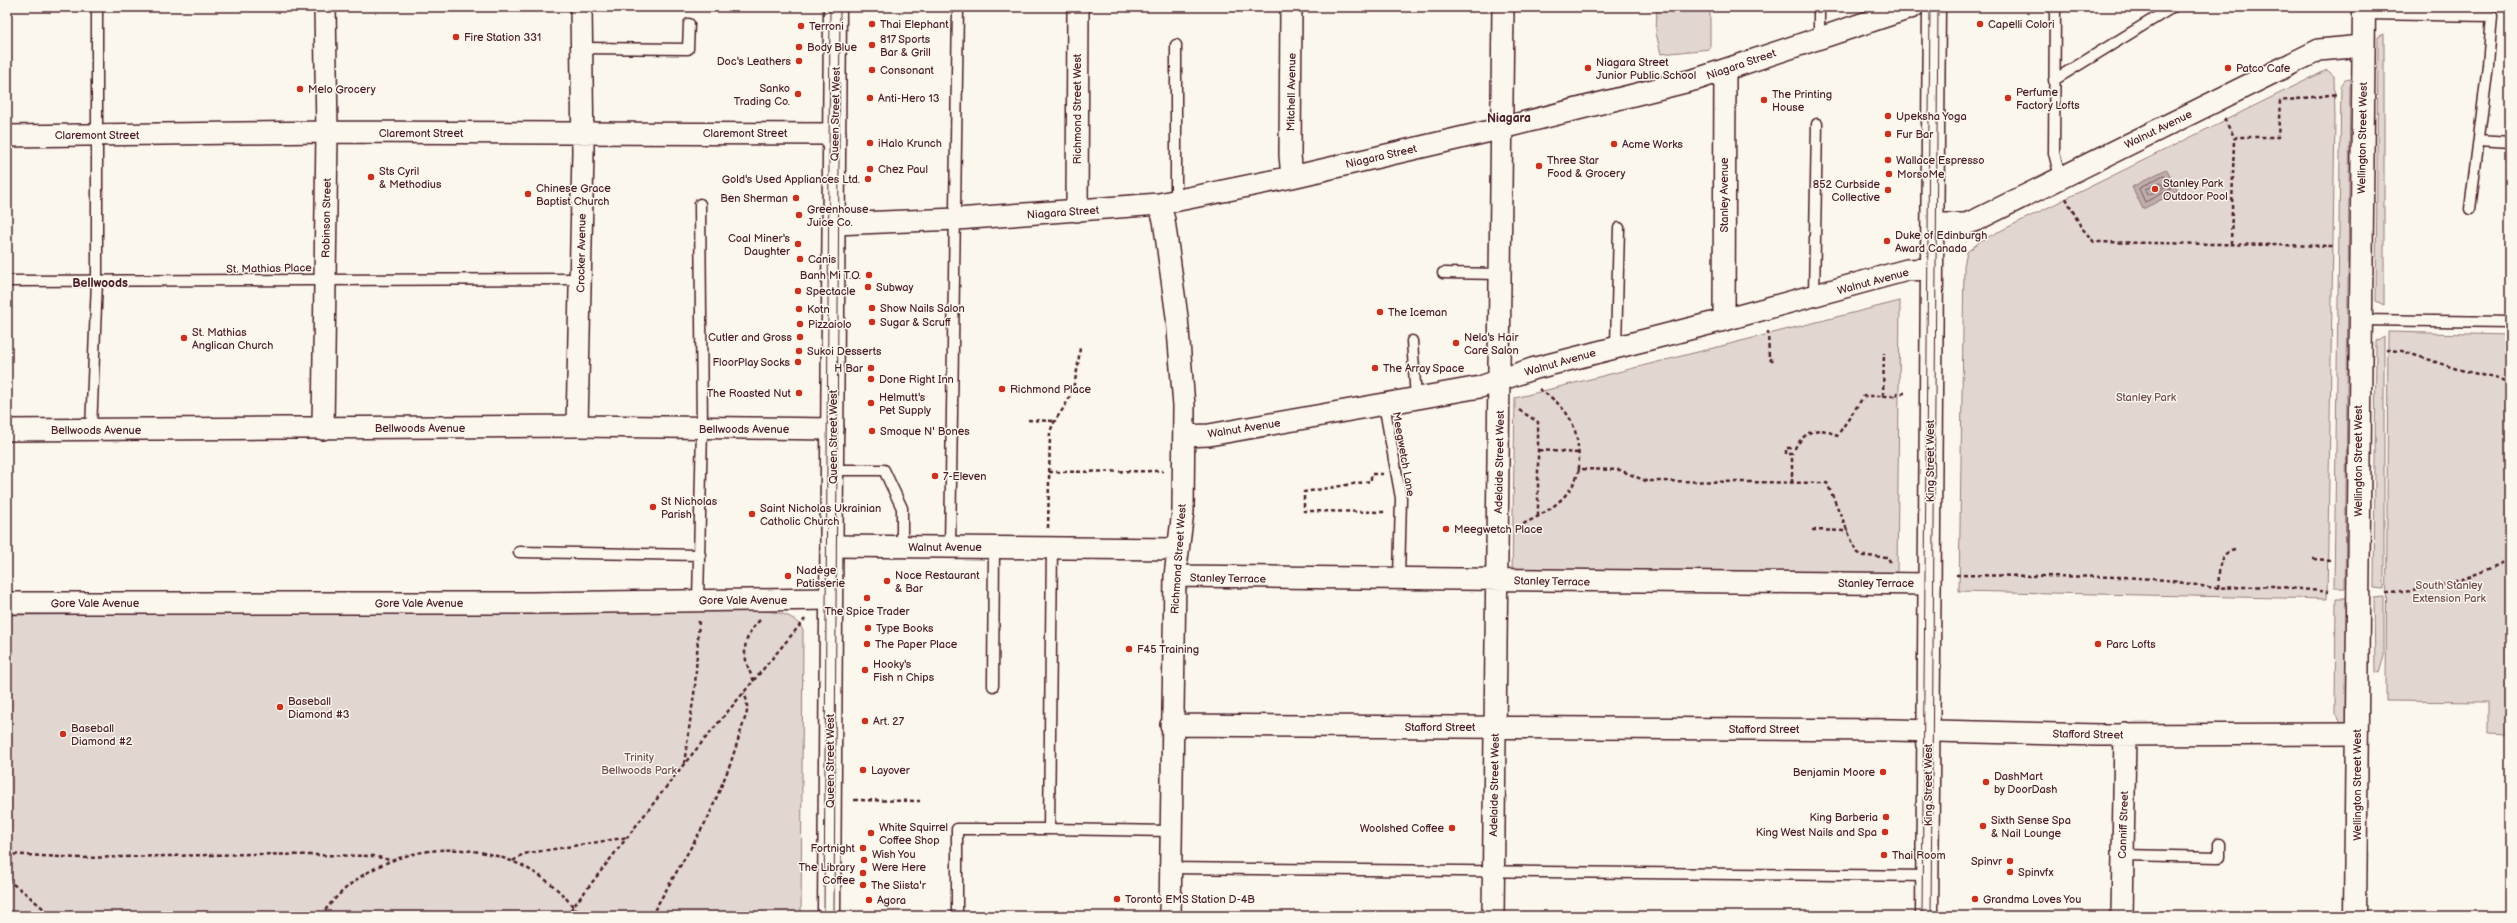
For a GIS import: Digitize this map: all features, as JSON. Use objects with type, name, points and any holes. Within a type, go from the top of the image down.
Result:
[{"type":"main road","name":"Queen Street West","points":[[829,916],[836,7]]},
{"type":"main road","name":"King Street West","points":[[1927,916],[1934,7]]},
{"type":"main road","name":"Wellington Street West","points":[[2355,916],[2364,11]]},
{"type":"street","name":"Robinson Street","points":[[323,429],[327,132],[325,7]]},
{"type":"street","name":"Crocker Avenue","points":[[577,426],[583,134],[581,7]]},
{"type":"street","name":"Richmond Street West","points":[[1077,211],[1078,7]]},
{"type":"street","name":"Mitchell Avenue","points":[[1292,7],[1290,155],[1292,177]]},
{"type":"street","name":"Adelaide Street West","points":[[1493,916],[1503,7]]},
{"type":"street","name":"Niagara Street","points":[[834,224],[957,219],[1168,203],[1292,177],[1502,128],[1725,71],[1819,37],[1913,7]]},
{"type":"street","name":"Walnut Avenue","points":[[1933,224],[1966,224],[2062,187],[2319,50],[2364,46]]},
{"type":"street","name":"Stanley Avenue","points":[[1724,320],[1725,71]]},
{"type":"street","name":"Claremont Street","points":[[7,136],[327,132],[835,134]]},
{"type":"street","name":"Richmond Street West","points":[[1168,203],[1164,220],[1177,317],[1183,377],[1184,436],[1183,511],[1175,576],[1171,725],[1170,916]]},
{"type":"street","name":"Walnut Avenue","points":[[1184,436],[1209,435],[1480,387],[1532,368],[1724,320],[1907,270],[1932,269]]},
{"type":"street","name":"Bellwoods Avenue","points":[[7,430],[323,429],[577,426],[702,429],[833,429]]},
{"type":"street","name":"Walnut Avenue","points":[[831,546],[1052,546],[1178,549]]},
{"type":"street","name":"Stanley Terrace","points":[[1175,576],[1399,580],[1497,578],[1621,582],[1930,584]]},
{"type":"street","name":"Gore Vale Avenue","points":[[7,603],[532,603],[831,599]]},
{"type":"street","name":"Stafford Street","points":[[1171,725],[2125,734],[2357,734]]},
{"type":"street","name":"Canniff Street","points":[[2122,916],[2125,734]]},
{"type":"lane","points":[[91,430],[97,281],[97,7]]},
{"type":"lane","points":[[950,547],[957,219],[958,7]]},
{"type":"lane","points":[[1819,7],[1819,37]]},
{"type":"lane","points":[[2055,7],[2054,153],[2062,187]]},
{"type":"lane","points":[[2054,80],[2173,7]]},
{"type":"lane","points":[[2364,11],[2492,16],[2470,209]]},
{"type":"lane","points":[[582,48],[688,50],[689,24]]},
{"type":"lane","points":[[1168,203],[1176,45]]},
{"type":"lane","points":[[1814,296],[1817,124]]},
{"type":"lane","points":[[2479,140],[2510,142]]},
{"type":"lane","points":[[698,600],[702,429],[700,204]]},
{"type":"lane","points":[[1616,346],[1619,228]]},
{"type":"lane","points":[[1443,273],[1501,274]]},
{"type":"lane","name":"St. Mathias Place","points":[[7,281],[580,278]]},
{"type":"lane","points":[[2360,320],[2510,322]]},
{"type":"lane","points":[[1412,341],[1416,398]]},
{"type":"lane","name":"Meegwetch Lane","points":[[1384,404],[1401,513],[1399,580]]},
{"type":"lane","points":[[832,470],[884,470],[902,508],[902,547]]},
{"type":"lane","points":[[993,686],[994,546]]},
{"type":"lane","points":[[1049,829],[1052,546]]},
{"type":"lane","points":[[519,552],[700,554]]},
{"type":"lane","points":[[957,916],[957,829],[1170,831]]},
{"type":"lane","points":[[2122,855],[2219,857],[2219,844]]},
{"type":"lane","points":[[1170,868],[1928,876]]},
{"type":"path","points":[[2280,101],[2338,94]]},
{"type":"path","points":[[2235,138],[2278,137],[2280,101],[2277,97]]},
{"type":"path","points":[[2224,119],[2235,138],[2231,244]]},
{"type":"path","points":[[2062,187],[2081,227],[2094,242],[2335,246]]},
{"type":"path","points":[[1768,331],[1770,358],[1774,361]]},
{"type":"path","points":[[1052,546],[1048,529],[1049,472],[1053,421],[1067,403],[1076,377],[1080,347]]},
{"type":"path","points":[[2386,350],[2402,351],[2458,369],[2510,382]]},
{"type":"path","points":[[1883,396],[1884,353]]},
{"type":"path","points":[[1511,530],[1538,517],[1565,496],[1577,477],[1579,453],[1577,434],[1567,412],[1558,401],[1535,386]]},
{"type":"path","points":[[1792,483],[1792,454],[1786,454],[1786,448],[1795,448],[1801,438],[1810,431],[1819,429],[1828,430],[1837,436],[1864,396],[1897,396],[1897,393],[1905,393]]},
{"type":"path","points":[[1513,406],[1538,422],[1538,517]]},
{"type":"path","points":[[1028,420],[1053,421]]},
{"type":"path","points":[[1539,450],[1579,453]]},
{"type":"path","points":[[1578,469],[1620,470],[1646,481],[1827,483],[1857,553],[1863,556],[1888,557],[1888,562],[1896,563]]},
{"type":"path","points":[[1049,472],[1183,471]]},
{"type":"path","points":[[1396,474],[1371,474],[1371,481],[1304,492],[1304,511],[1401,513]]},
{"type":"path","points":[[1812,530],[1848,531]]},
{"type":"path","points":[[2218,588],[2222,558],[2228,551],[2235,550]]},
{"type":"path","points":[[2313,559],[2330,560]]},
{"type":"path","points":[[2385,593],[2448,584],[2475,577],[2510,559]]},
{"type":"path","points":[[1956,575],[2124,577],[2166,580],[2218,588],[2273,586],[2329,592]]},
{"type":"path","points":[[684,764],[698,656],[698,600]]},
{"type":"path","points":[[754,681],[745,664],[744,651],[748,637],[764,616]]},
{"type":"path","points":[[566,916],[629,837],[684,764],[805,619],[798,618]]},
{"type":"path","points":[[651,916],[694,844],[720,790],[746,712],[747,701],[744,692]]},
{"type":"path","points":[[854,800],[920,801]]},
{"type":"path","points":[[513,861],[523,854],[629,837]]},
{"type":"path","points":[[321,916],[346,888],[367,872],[390,860],[422,850],[456,848],[490,853],[513,861],[550,883],[574,907],[580,916]]},
{"type":"path","points":[[7,854],[80,858],[268,854],[374,856],[390,860]]},
{"type":"path","points":[[7,880],[24,892],[52,916]]},
{"type":"green space","points":[[1657,7],[1710,7],[1710,49],[1661,54],[1656,33]]},
{"type":"green space","points":[[2384,34],[2384,305],[2376,301],[2378,37]]},
{"type":"green space","name":"Stanley Park","points":[[2327,70],[2334,76],[2335,119],[2327,599],[1959,591],[1964,266],[1967,252],[1982,240]]},
{"type":"green space","points":[[2350,79],[2345,588],[2334,588],[2341,86],[2345,80]]},
{"type":"green space","points":[[1900,301],[1897,575],[1512,575],[1515,398]]},
{"type":"green space","name":"South Stanley Extension Park","points":[[2388,332],[2510,335],[2510,735],[2488,734],[2488,702],[2386,701]]},
{"type":"green space","points":[[2384,336],[2384,589],[2374,588],[2376,341]]},
{"type":"green space","points":[[2384,597],[2384,656],[2379,673],[2375,672],[2374,598]]},
{"type":"green space","points":[[2336,598],[2347,598],[2346,723],[2341,723],[2335,712]]},
{"type":"green space","name":"Trinity Bellwoods Park","points":[[758,610],[784,614],[799,624],[803,630],[801,916],[7,916],[7,615]]},
{"type":"water","name":"Stanley Park Outdoor Pool","points":[[2166,169],[2178,191],[2143,209],[2132,187]]},
{"type":"tram line","points":[[824,916],[830,7]]},
{"type":"tram line","points":[[834,916],[840,7]]},
{"type":"tram line","points":[[1922,916],[1930,7]]},
{"type":"tram line","points":[[1931,916],[1938,7]]},
{"type":"place","name":"Thai Elephant","points":[[872,24]]},
{"type":"place","name":"Capelli Colori","points":[[1980,24]]},
{"type":"place","name":"Terroni","points":[[801,26]]},
{"type":"place","name":"Fire Station 331","points":[[456,37]]},
{"type":"place","name":"817 Sports Bar & Grill","points":[[872,45]]},
{"type":"place","name":"Body Blue","points":[[799,47]]},
{"type":"place","name":"Doc's Leathers","points":[[799,61]]},
{"type":"place","name":"Niagara Street Junior Public School","points":[[1588,68]]},
{"type":"place","name":"Patco Cafe","points":[[2228,68]]},
{"type":"place","name":"Consonant","points":[[872,70]]},
{"type":"place","name":"Melo Grocery","points":[[300,89]]},
{"type":"place","name":"Sanko Trading Co.","points":[[798,94]]},
{"type":"place","name":"Anti-Hero 13","points":[[870,98]]},
{"type":"place","name":"Perfume Factory Lofts","points":[[2008,98]]},
{"type":"place","name":"The Printing House","points":[[1764,100]]},
{"type":"place","name":"Upeksha Yoga","points":[[1888,116]]},
{"type":"place","name":"Fur Bar","points":[[1888,134]]},
{"type":"place","name":"iHalo Krunch","points":[[870,143]]},
{"type":"place","name":"Acme Works","points":[[1614,144]]},
{"type":"place","name":"Wallace Espresso","points":[[1888,160]]},
{"type":"place","name":"Three Star Food & Grocery","points":[[1539,166]]},
{"type":"place","name":"Chez Paul","points":[[870,169]]},
{"type":"place","name":"MorsoMe","points":[[1889,174]]},
{"type":"place","name":"Sts Cyril & Methodius","points":[[371,177]]},
{"type":"place","name":"Gold's Used Appliances Ltd.","points":[[868,179]]},
{"type":"place","name":"Stanley Park Outdoor Pool","points":[[2155,189]]},
{"type":"place","name":"852 Curbside Collective","points":[[1888,190]]},
{"type":"place","name":"Chinese Grace Baptist Church","points":[[528,194]]},
{"type":"place","name":"Ben Sherman","points":[[796,198]]},
{"type":"place","name":"Greenhouse Juice Co.","points":[[799,215]]},
{"type":"place","name":"Duke of Edinburgh Award Canada","points":[[1887,241]]},
{"type":"place","name":"Coal Miner's Daughter","points":[[798,244]]},
{"type":"place","name":"Canis","points":[[800,259]]},
{"type":"place","name":"Banh Mi T.O.","points":[[869,275]]},
{"type":"place","name":"Subway","points":[[868,287]]},
{"type":"place","name":"Spectacle","points":[[798,291]]},
{"type":"place","name":"Show Nails Salon","points":[[872,308]]},
{"type":"place","name":"Kotn","points":[[799,309]]},
{"type":"place","name":"The Iceman","points":[[1380,312]]},
{"type":"place","name":"Sugar & Scruff","points":[[872,322]]},
{"type":"place","name":"Pizzaiolo","points":[[800,324]]},
{"type":"place","name":"Cutler and Gross","points":[[800,337]]},
{"type":"place","name":"St. Mathias Anglican Church","points":[[184,338]]},
{"type":"place","name":"Nela's Hair Care Salon","points":[[1456,343]]},
{"type":"place","name":"Sukoi Desserts","points":[[799,351]]},
{"type":"place","name":"FloorPlay Socks","points":[[798,362]]},
{"type":"place","name":"H Bar","points":[[871,368]]},
{"type":"place","name":"The Array Space","points":[[1375,368]]},
{"type":"place","name":"Done Right Inn","points":[[871,379]]},
{"type":"place","name":"Richmond Place","points":[[1002,389]]},
{"type":"place","name":"The Roasted Nut","points":[[799,393]]},
{"type":"place","name":"Helmutt's Pet Supply","points":[[871,403]]},
{"type":"place","name":"Smoque N' Bones","points":[[872,431]]},
{"type":"place","name":"7-Eleven","points":[[935,476]]},
{"type":"place","name":"St Nicholas Parish","points":[[653,507]]},
{"type":"place","name":"Saint Nicholas Ukrainian Catholic Church","points":[[752,514]]},
{"type":"place","name":"Meegwetch Place","points":[[1446,529]]},
{"type":"place","name":"Nadège Patisserie","points":[[788,576]]},
{"type":"place","name":"Noce Restaurant & Bar","points":[[887,581]]},
{"type":"place","name":"The Spice Trader","points":[[867,598]]},
{"type":"place","name":"Type Books","points":[[868,628]]},
{"type":"place","name":"The Paper Place","points":[[867,644]]},
{"type":"place","name":"Parc Lofts","points":[[2098,644]]},
{"type":"place","name":"F45 Training","points":[[1129,649]]},
{"type":"place","name":"Hooky's Fish n Chips","points":[[865,670]]},
{"type":"place","name":"Baseball Diamond #3","points":[[280,707]]},
{"type":"place","name":"Art. 27","points":[[865,721]]},
{"type":"place","name":"Baseball Diamond #2","points":[[63,734]]},
{"type":"place","name":"Layover","points":[[863,770]]},
{"type":"place","name":"Benjamin Moore","points":[[1883,772]]},
{"type":"place","name":"DashMart by DoorDash","points":[[1986,782]]},
{"type":"place","name":"King Barberia","points":[[1886,817]]},
{"type":"place","name":"Sixth Sense Spa & Nail Lounge","points":[[1983,826]]},
{"type":"place","name":"Woolshed Coffee","points":[[1452,828]]},
{"type":"place","name":"King West Nails and Spa","points":[[1885,832]]},
{"type":"place","name":"White Squirrel Coffee Shop","points":[[871,833]]},
{"type":"place","name":"Fortnight","points":[[863,848]]},
{"type":"place","name":"Thai Room","points":[[1884,855]]},
{"type":"place","name":"Wish You Were Here","points":[[864,860]]},
{"type":"place","name":"Spinvr","points":[[2010,861]]},
{"type":"place","name":"Spinvfx","points":[[2010,872]]},
{"type":"place","name":"The Library Coffee","points":[[863,873]]},
{"type":"place","name":"The Siista'r","points":[[863,885]]},
{"type":"place","name":"Toronto EMS Station D-4B","points":[[1117,899]]},
{"type":"place","name":"Grandma Loves You","points":[[1975,899]]},
{"type":"place","name":"Agora","points":[[869,900]]},
{"type":"district","name":"Niagara","points":[[1509,118]]},
{"type":"district","name":"Bellwoods","points":[[100,283]]}]
